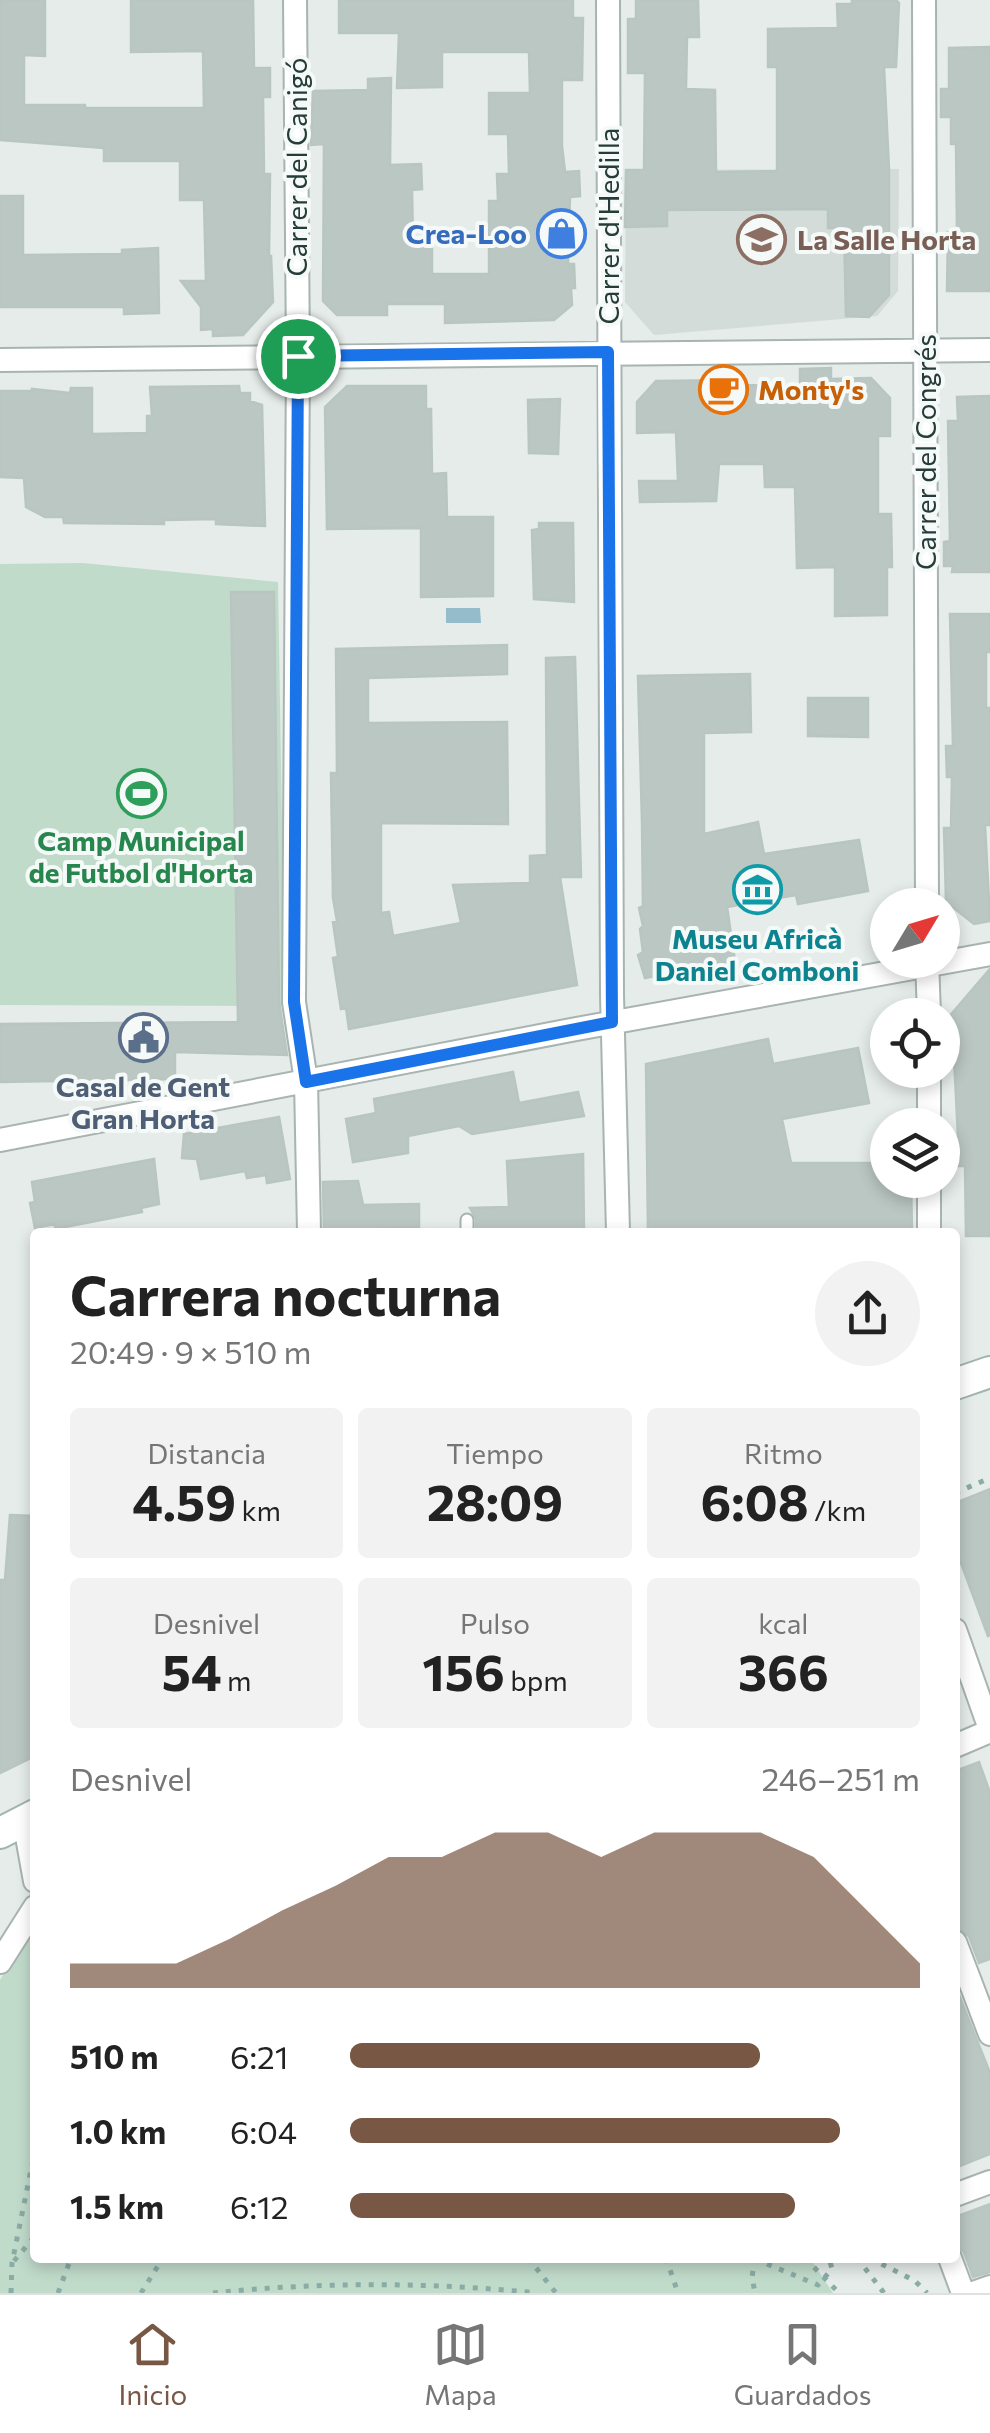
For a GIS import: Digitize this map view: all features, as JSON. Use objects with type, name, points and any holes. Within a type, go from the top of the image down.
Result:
[{"type":"street","name":"Carrer del Canigó","points":[[295,0],[298,356],[294,1002],[306,1082],[309,1228]]},
{"type":"street","name":"Carrer d'Hedilla","points":[[608,0],[612,1022],[618,1228]]},
{"type":"street","name":"Carrer del Congrés","points":[[924,0],[928,888]]},
{"type":"street","points":[[0,360],[990,350]]},
{"type":"street","points":[[960,958],[990,954]]},
{"type":"street","points":[[0,1140],[870,974]]},
{"type":"street","points":[[929,1198],[930,1228]]},
{"type":"street","points":[[960,1382],[990,1372]]},
{"type":"street","points":[[960,1644],[990,1730],[960,1744]]},
{"type":"street","points":[[20,1823],[30,1862]]},
{"type":"street","points":[[0,1962],[30,1916]]},
{"type":"street","points":[[960,1959],[970,1992],[990,2034]]},
{"type":"street","points":[[960,2193],[990,2182]]},
{"type":"street","points":[[952,2263],[963,2293]]},
{"type":"street","points":[[972,2293],[990,2286]]},
{"type":"path","points":[[960,1491],[990,1478]]},
{"type":"path","points":[[12,2293],[12,2263],[30,2175]]},
{"type":"path","points":[[12,2263],[30,2242]]},
{"type":"path","points":[[58,2293],[69,2263]]},
{"type":"path","points":[[141,2293],[161,2263]]},
{"type":"path","points":[[532,2263],[556,2293]]},
{"type":"path","points":[[668,2263],[678,2293]]},
{"type":"path","points":[[754,2263],[755,2293]]},
{"type":"path","points":[[767,2263],[818,2285],[832,2269],[830,2263]]},
{"type":"path","points":[[810,2263],[839,2293]]},
{"type":"path","points":[[862,2263],[884,2293]]},
{"type":"path","points":[[880,2263],[916,2281],[927,2293]]},
{"type":"path","points":[[213,2293],[452,2287],[536,2293]]},
{"type":"shaded area","name":"La Salle Horta","points":[[899,169],[898,291],[877,316],[654,335],[625,302],[626,170]]},
{"type":"green space","name":"Camp Municipal de Futbol d'Horta","points":[[83,563],[278,582],[285,1006],[0,1005],[0,564]]},
{"type":"green space","points":[[30,1932],[30,2263],[813,2263],[833,2293],[0,2293],[0,1980]]},
{"type":"water","points":[[446,608],[480,608],[481,623],[446,623]]},
{"type":"building","points":[[0,0],[45,0],[45,56],[24,55],[24,105],[204,108],[203,51],[131,52],[131,0],[253,0],[254,68],[270,68],[270,97],[263,97],[264,174],[270,174],[273,302],[243,335],[213,336],[213,329],[201,330],[201,307],[181,281],[206,281],[204,200],[180,200],[180,161],[104,161],[104,148],[0,140]]},
{"type":"building","points":[[339,0],[573,0],[573,18],[583,18],[582,80],[562,80],[562,146],[565,172],[579,171],[580,196],[570,197],[568,264],[574,264],[575,288],[571,288],[572,305],[554,320],[445,323],[445,304],[387,304],[387,315],[337,315],[323,301],[324,144],[311,145],[313,91],[368,90],[368,79],[391,78],[390,165],[421,164],[422,189],[412,190],[413,241],[432,242],[432,274],[489,274],[489,201],[498,201],[497,174],[509,174],[508,134],[489,134],[489,93],[530,93],[529,52],[442,52],[442,87],[397,88],[399,33],[339,33]]},
{"type":"building","points":[[636,0],[698,0],[699,37],[687,37],[686,89],[715,90],[716,172],[777,171],[777,67],[768,67],[768,29],[838,28],[837,4],[852,4],[852,0],[899,3],[896,67],[884,67],[889,295],[869,317],[846,316],[844,228],[828,228],[828,209],[667,210],[667,226],[625,227],[626,170],[644,170],[645,73],[628,73],[628,19],[636,19]]},
{"type":"building","points":[[990,47],[990,291],[947,291],[948,232],[957,232],[956,144],[951,144],[951,117],[941,117],[941,89],[949,89],[949,48]]},
{"type":"building","points":[[0,196],[23,196],[23,255],[122,254],[122,250],[158,248],[159,313],[124,314],[124,307],[0,307]]},
{"type":"building","points":[[831,368],[831,379],[871,378],[890,398],[890,436],[878,436],[878,514],[891,514],[892,567],[887,567],[887,615],[835,616],[835,567],[797,568],[795,487],[765,487],[764,464],[719,464],[716,501],[640,502],[639,481],[678,481],[676,432],[637,433],[637,402],[656,381],[740,380],[740,385],[800,386],[800,369]]},
{"type":"building","points":[[239,386],[240,393],[250,393],[250,401],[262,405],[265,526],[216,524],[216,519],[164,520],[164,524],[64,523],[63,517],[45,517],[26,507],[24,478],[0,477],[0,391],[70,393],[71,388],[92,388],[92,434],[147,433],[147,416],[152,416],[150,387]]},
{"type":"building","points":[[347,386],[426,386],[426,409],[431,409],[432,474],[446,473],[447,517],[493,517],[493,596],[421,597],[421,528],[327,529],[325,407]]},
{"type":"building","points":[[990,396],[990,572],[952,572],[953,566],[944,566],[944,542],[950,541],[948,421],[958,421],[957,397]]},
{"type":"building","points":[[560,399],[558,454],[529,453],[528,400]]},
{"type":"building","points":[[539,523],[573,523],[574,602],[534,599],[532,530],[539,529]]},
{"type":"building","points":[[231,592],[274,592],[279,1002],[287,1055],[175,1052],[175,1079],[0,1082],[0,1024],[238,1022]]},
{"type":"building","points":[[950,614],[990,614],[986,708],[990,708],[990,825],[985,825],[990,921],[974,924],[960,913],[960,888],[946,888],[944,828],[951,828],[952,777],[947,777],[946,746],[953,746]]},
{"type":"building","points":[[507,645],[507,674],[368,678],[368,723],[507,722],[508,824],[381,823],[381,913],[389,912],[393,936],[461,923],[453,885],[530,883],[530,856],[547,855],[546,658],[575,657],[581,877],[560,877],[577,985],[349,1029],[346,1008],[341,1009],[333,958],[338,957],[333,922],[337,921],[333,898],[331,773],[337,773],[336,649]]},
{"type":"building","points":[[750,674],[751,732],[704,733],[704,834],[758,822],[764,854],[859,840],[868,891],[798,904],[796,895],[727,907],[735,961],[645,978],[638,955],[643,952],[639,908],[643,906],[638,676]]},
{"type":"building","points":[[808,698],[868,698],[868,737],[808,736]]},
{"type":"building","points":[[990,969],[990,1236],[966,1236],[965,1166],[960,1166],[960,1108],[957,1108],[956,1088],[960,1088],[960,1004]]},
{"type":"building","points":[[768,1039],[773,1064],[858,1048],[869,1103],[782,1119],[791,1163],[870,1163],[870,1198],[911,1198],[912,1228],[648,1228],[646,1064]]},
{"type":"building","points":[[513,1072],[519,1103],[578,1092],[584,1116],[472,1134],[459,1126],[408,1136],[408,1153],[353,1162],[346,1119],[376,1113],[374,1099]]},
{"type":"building","points":[[279,1117],[290,1179],[267,1183],[266,1175],[247,1178],[245,1171],[201,1179],[197,1159],[182,1158],[184,1134]]},
{"type":"building","points":[[583,1154],[584,1228],[476,1228],[470,1208],[509,1207],[507,1161]]},
{"type":"building","points":[[154,1159],[159,1204],[141,1208],[142,1212],[60,1228],[55,1228],[55,1224],[35,1228],[30,1203],[35,1202],[32,1182]]},
{"type":"building","points":[[358,1181],[363,1205],[419,1204],[419,1227],[324,1228],[323,1182]]},
{"type":"building","points":[[990,1489],[988,1636],[960,1560],[960,1501]]},
{"type":"building","points":[[10,1515],[30,1516],[30,1758],[0,1773],[0,1580],[5,1580]]},
{"type":"building","points":[[979,1762],[990,1793],[990,1959],[979,1963],[969,1936],[960,1930],[960,1769]]},
{"type":"building","points":[[960,1998],[990,2073],[990,2154],[960,2166]]},
{"type":"building","points":[[990,2204],[990,2272],[973,2277],[960,2248],[960,2215]]},
{"type":"place","name":"Crea-Loo","points":[[562,233]]},
{"type":"place","name":"La Salle Horta","points":[[762,239]]},
{"type":"place","name":"Monty's","points":[[723,389]]},
{"type":"place","name":"Camp Municipal de Futbol d'Horta","points":[[141,793]]},
{"type":"place","name":"Museu Africà Daniel Comboni","points":[[757,890]]},
{"type":"place","name":"Casal de Gent Gran Horta","points":[[143,1038]]},
{"type":"route","points":[[608,352],[612,1022],[306,1082],[294,1002],[298,356],[608,352]]}]
